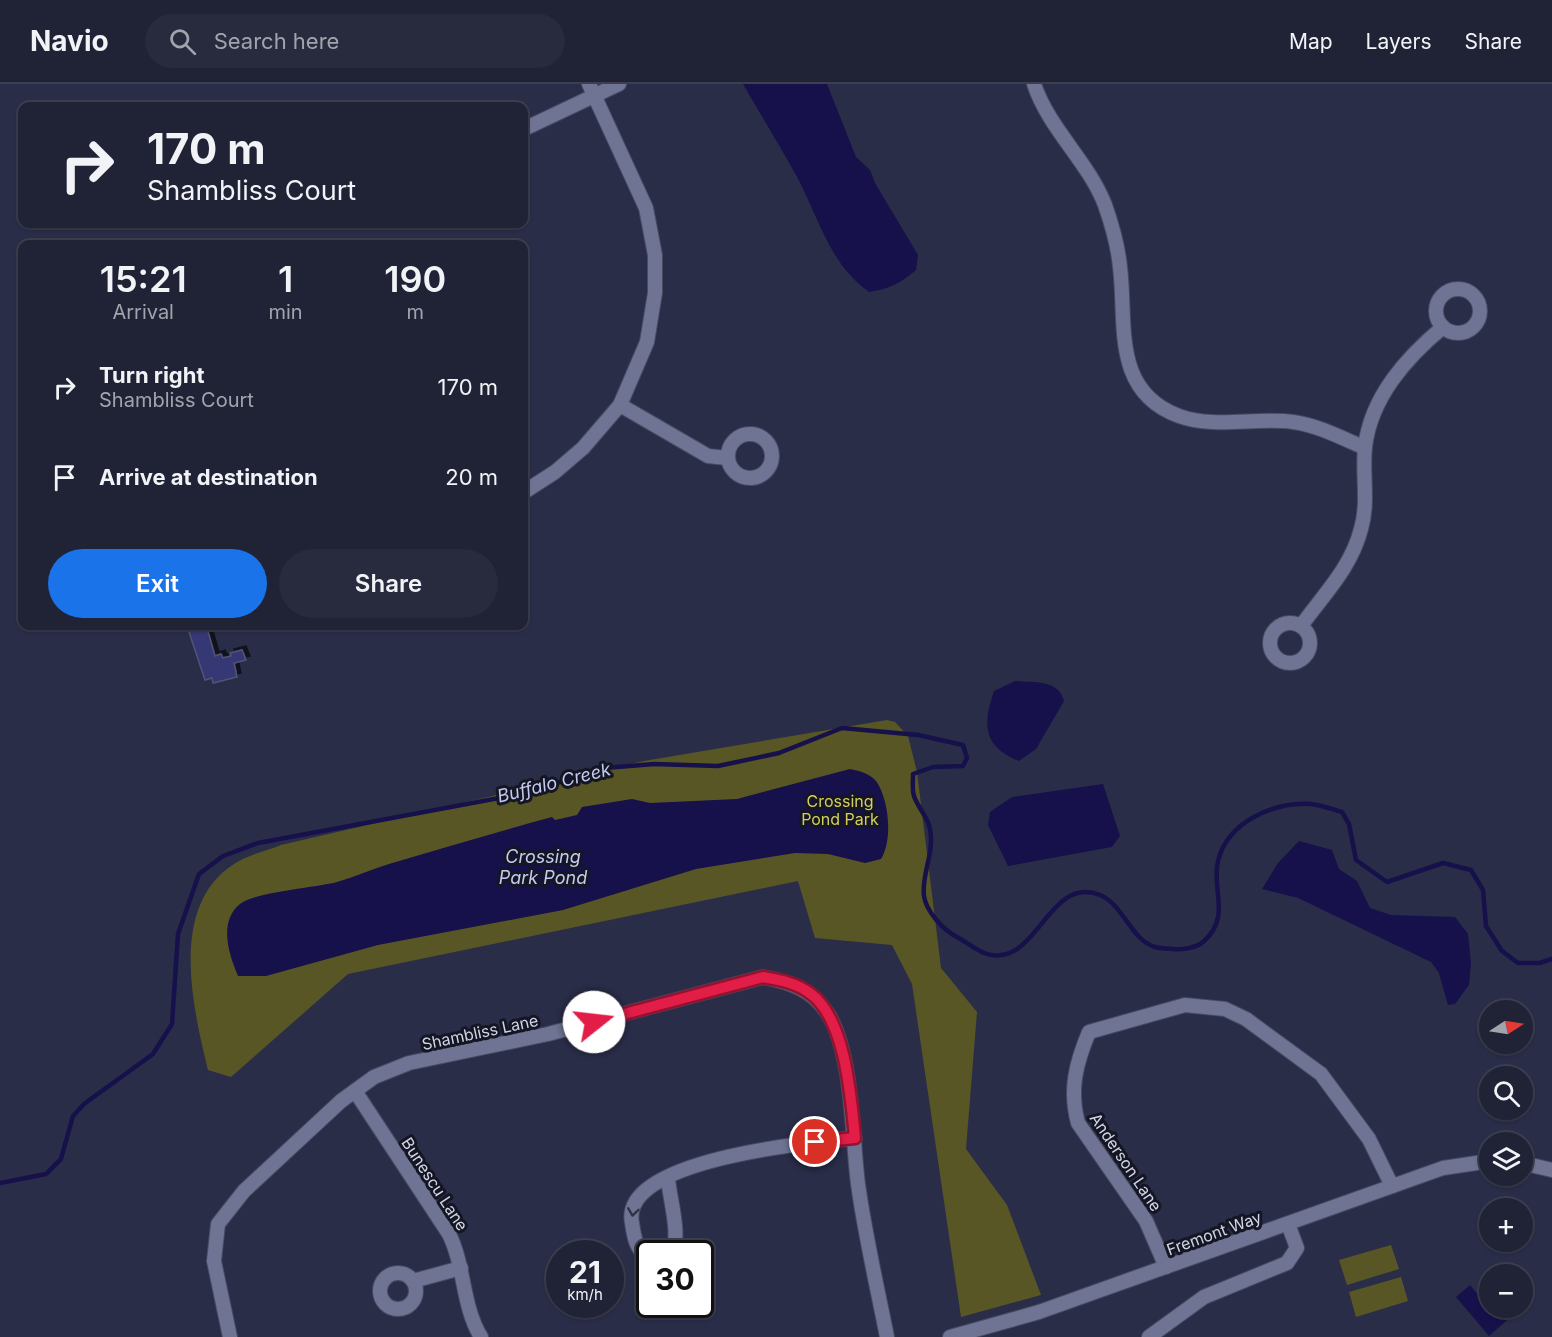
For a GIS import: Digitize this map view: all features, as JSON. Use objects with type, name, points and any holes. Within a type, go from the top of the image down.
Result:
[{"type":"street","points":[[528,127],[592,90],[619,84]]},
{"type":"street","points":[[1034,84],[1054,124],[1095,182],[1106,206],[1120,268],[1123,340],[1129,363],[1140,387],[1156,403],[1179,416],[1202,421],[1293,422],[1365,448]]},
{"type":"street","points":[[528,489],[555,472],[583,448],[620,405],[647,342],[655,293],[655,255],[646,208],[592,90]]},
{"type":"street","points":[[1301,626],[1352,557],[1362,528],[1366,497],[1365,448],[1369,428],[1384,393],[1400,367],[1443,327]]},
{"type":"street","points":[[620,405],[708,456],[727,458]]},
{"type":"street","name":"Shambliss Lane","points":[[230,1337],[214,1261],[218,1224],[244,1191],[355,1091],[374,1077],[409,1063],[548,1034],[763,977],[789,982],[812,995],[829,1015],[840,1041],[855,1138],[858,1184],[887,1337]]},
{"type":"street","name":"Anderson Lane","points":[[1166,1268],[1146,1221],[1078,1123],[1073,1107],[1073,1084],[1078,1058],[1089,1032],[1185,1005],[1225,1009],[1246,1019],[1321,1074],[1369,1139],[1392,1186]]},
{"type":"street","name":"Bunescu Lane","points":[[355,1091],[458,1251],[471,1317],[481,1337]]},
{"type":"street","points":[[636,1240],[631,1219],[632,1206],[640,1195],[668,1178],[735,1154],[792,1144],[855,1138]]},
{"type":"street","name":"Fremont Way","points":[[956,1336],[1039,1312],[1443,1168],[1479,1163]]},
{"type":"street","points":[[1533,1166],[1552,1170]]},
{"type":"street","points":[[668,1178],[669,1198],[677,1240]]},
{"type":"street","points":[[1149,1337],[1204,1298],[1287,1263],[1297,1248],[1288,1224]]},
{"type":"street","points":[[413,1281],[461,1268]]},
{"type":"green space","name":"Crossing Pond Park","points":[[887,720],[895,722],[908,736],[917,772],[941,968],[977,1012],[966,1149],[1007,1205],[1041,1295],[961,1317],[912,984],[892,945],[815,938],[798,881],[348,974],[231,1077],[208,1070],[192,989],[193,931],[200,905],[213,882],[239,861],[281,845],[644,761]]},
{"type":"green space","points":[[1391,1245],[1399,1269],[1347,1285],[1339,1260]]},
{"type":"green space","points":[[1401,1277],[1408,1301],[1356,1317],[1349,1292]]},
{"type":"water","points":[[743,84],[827,84],[856,157],[870,170],[875,183],[918,255],[916,270],[894,285],[869,292],[854,280],[833,251],[801,185]]},
{"type":"water","points":[[1015,681],[1037,682],[1051,686],[1057,689],[1064,701],[1036,749],[1019,761],[998,748],[992,741],[987,724],[994,691]]},
{"type":"water","name":"Crossing Park Pond","points":[[850,769],[873,778],[884,798],[888,831],[885,851],[881,859],[865,863],[828,854],[795,853],[696,869],[563,910],[378,945],[266,976],[238,976],[231,958],[227,939],[229,920],[233,911],[240,904],[258,896],[337,882],[389,864],[552,817],[555,820],[577,815],[582,807],[632,799],[650,803],[737,799]]},
{"type":"water","points":[[1103,784],[1120,836],[1112,847],[1008,866],[988,825],[990,812],[1012,797]]},
{"type":"water","points":[[1299,841],[1332,850],[1339,869],[1357,881],[1370,908],[1391,915],[1455,917],[1468,934],[1471,963],[1469,985],[1455,1004],[1448,1005],[1439,973],[1431,962],[1298,898],[1262,889],[1278,863]]},
{"type":"water","points":[[1470,1285],[1479,1296],[1479,1318],[1510,1318],[1489,1336],[1456,1297]]},
{"type":"building","points":[[208,630],[215,656],[221,654],[223,658],[231,656],[230,653],[242,650],[246,660],[234,663],[237,677],[213,683],[212,678],[205,680],[189,632]]},
{"type":"waterway","name":"Buffalo Creek","points":[[0,1183],[46,1174],[61,1159],[73,1116],[84,1104],[153,1054],[172,1024],[178,934],[199,874],[223,856],[258,843],[521,794],[605,768],[654,764],[718,766],[779,753],[842,728],[918,735],[963,745],[967,758],[963,766],[933,767],[913,774],[913,791],[927,820],[931,838],[924,880],[925,902],[936,920],[946,930],[984,953],[1002,955],[1017,949],[1054,909],[1067,898],[1082,892],[1100,895],[1108,900],[1140,937],[1157,948],[1177,949],[1197,946],[1212,933],[1217,923],[1219,913],[1218,861],[1223,847],[1232,835],[1242,825],[1268,811],[1282,806],[1311,804],[1342,812],[1349,824],[1356,860],[1387,882],[1443,863],[1471,870],[1483,890],[1486,926],[1502,951],[1518,963],[1540,963],[1552,959]]},
{"type":"route","points":[[594,1022],[733,983],[763,977],[789,982],[812,995],[829,1015],[840,1041],[853,1115],[855,1138],[815,1142]]}]
